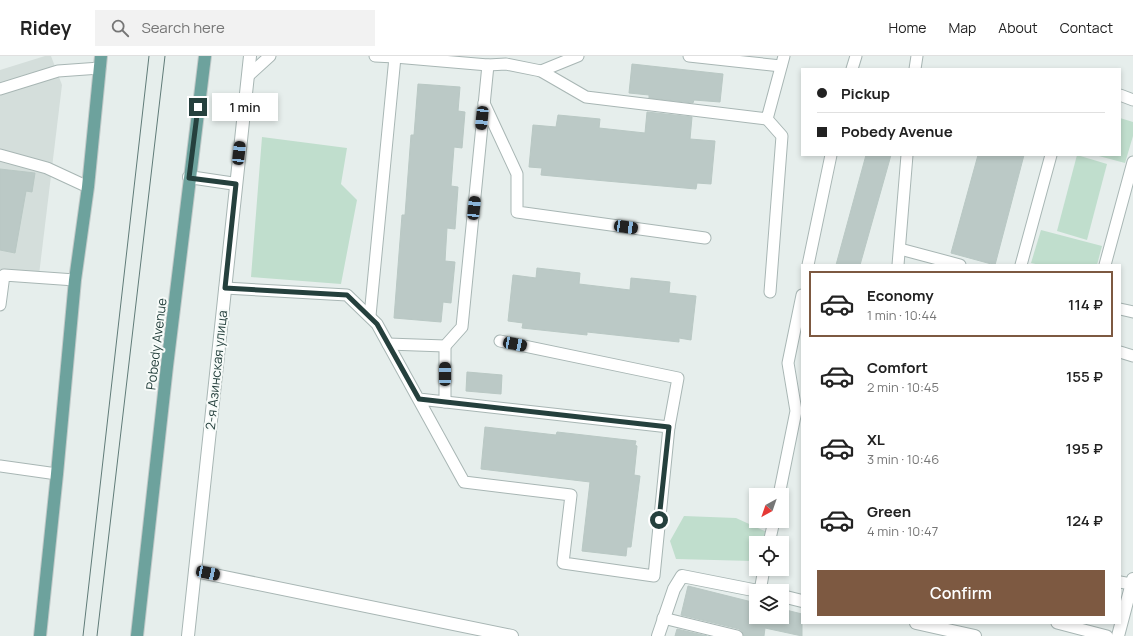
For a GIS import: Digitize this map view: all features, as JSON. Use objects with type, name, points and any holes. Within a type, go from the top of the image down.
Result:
[{"type":"main road","points":[[40,636],[75,280],[88,187],[101,56]]},
{"type":"main road","name":"Pobedy Avenue","points":[[137,636],[189,178],[205,56]]},
{"type":"street","name":"2-я Азинская улица","points":[[188,636],[250,56]]},
{"type":"street","points":[[189,178],[236,184]]},
{"type":"street","points":[[195,571],[512,636]]},
{"type":"street","points":[[658,636],[674,589],[682,576],[749,589]]},
{"type":"street","points":[[1121,620],[1128,582]]},
{"type":"street","points":[[789,597],[801,600]]},
{"type":"street","points":[[921,624],[975,636]]},
{"type":"street","points":[[1118,636],[1120,624]]},
{"type":"lane","points":[[248,76],[270,56]]},
{"type":"lane","points":[[375,56],[488,65],[506,64],[541,71],[586,97],[767,119],[782,136],[770,292]]},
{"type":"lane","points":[[541,71],[578,56]]},
{"type":"lane","points":[[689,56],[783,61],[767,119]]},
{"type":"lane","points":[[852,68],[856,56]]},
{"type":"lane","points":[[915,68],[917,56]]},
{"type":"lane","points":[[370,316],[395,57]]},
{"type":"lane","points":[[445,402],[445,346],[462,327],[488,65]]},
{"type":"lane","points":[[0,89],[58,71],[100,68]]},
{"type":"lane","points":[[1121,95],[1133,100]]},
{"type":"lane","points":[[484,103],[517,174],[517,212],[705,238]]},
{"type":"lane","points":[[0,155],[47,168],[88,187]]},
{"type":"lane","points":[[808,264],[831,156]]},
{"type":"lane","points":[[898,264],[908,156]]},
{"type":"lane","points":[[1021,264],[1051,156]]},
{"type":"lane","points":[[1105,264],[1133,162]]},
{"type":"lane","points":[[900,249],[956,264]]},
{"type":"lane","points":[[0,305],[4,275],[75,280]]},
{"type":"lane","points":[[225,288],[347,295],[377,324],[464,482],[571,495],[563,563],[654,576],[669,427],[678,378],[500,341]]},
{"type":"lane","points":[[780,488],[796,411],[788,363],[801,300]]},
{"type":"lane","points":[[1121,309],[1133,312]]},
{"type":"lane","points":[[388,344],[445,346]]},
{"type":"lane","points":[[1121,352],[1133,356]]},
{"type":"lane","points":[[419,399],[669,427]]},
{"type":"lane","points":[[0,466],[57,474]]},
{"type":"lane","points":[[663,618],[737,636]]},
{"type":"lane","points":[[1061,624],[1107,636]]},
{"type":"shaded area","points":[[45,56],[51,56],[62,85],[38,283],[0,278],[0,70]]},
{"type":"green space","points":[[1121,118],[1133,122],[1133,136],[1125,163],[1099,156],[1121,156]]},
{"type":"green space","points":[[262,137],[347,148],[341,184],[357,200],[341,284],[251,277]]},
{"type":"green space","points":[[1077,156],[1107,164],[1087,240],[1057,231]]},
{"type":"green space","points":[[1041,230],[1102,246],[1097,264],[1031,263]]},
{"type":"green space","points":[[684,516],[736,518],[749,524],[749,528],[758,528],[769,533],[767,536],[749,536],[749,561],[676,559],[670,541]]},
{"type":"building","points":[[632,64],[723,74],[720,102],[694,100],[693,103],[649,98],[649,95],[629,93]]},
{"type":"building","points":[[418,84],[460,87],[458,111],[465,112],[462,148],[454,147],[451,186],[458,187],[455,229],[447,228],[445,261],[455,262],[451,303],[443,302],[441,322],[394,318],[402,215],[405,215],[411,135],[414,135]]},
{"type":"building","points":[[647,112],[692,117],[690,139],[715,141],[711,184],[697,183],[696,189],[541,175],[542,168],[529,167],[533,125],[556,127],[558,115],[600,119],[599,128],[645,133]]},
{"type":"building","points":[[866,156],[891,156],[860,264],[836,264]]},
{"type":"building","points":[[978,156],[1024,156],[995,264],[951,253]]},
{"type":"building","points":[[0,169],[35,173],[32,192],[26,191],[15,253],[0,250]]},
{"type":"building","points":[[537,268],[580,273],[579,284],[630,290],[631,278],[670,282],[669,293],[696,296],[691,340],[679,338],[679,342],[587,332],[587,335],[522,328],[523,323],[508,321],[513,275],[536,278]]},
{"type":"building","points":[[467,372],[502,375],[501,394],[466,391]]},
{"type":"building","points":[[485,427],[556,435],[557,432],[636,441],[635,445],[637,446],[634,475],[640,476],[631,547],[627,547],[626,556],[582,551],[590,482],[481,469]]},
{"type":"building","points":[[688,586],[749,601],[749,624],[789,624],[789,611],[801,614],[802,636],[765,628],[764,636],[744,636],[742,631],[681,615]]},
{"type":"building","points":[[677,629],[707,636],[675,636]]},
{"type":"tram line","points":[[83,636],[149,56]]},
{"type":"tram line","points":[[97,636],[165,56]]},
{"type":"route","points":[[198,107],[189,178],[236,184],[225,288],[347,295],[377,324],[419,399],[669,427],[659,520]]}]
